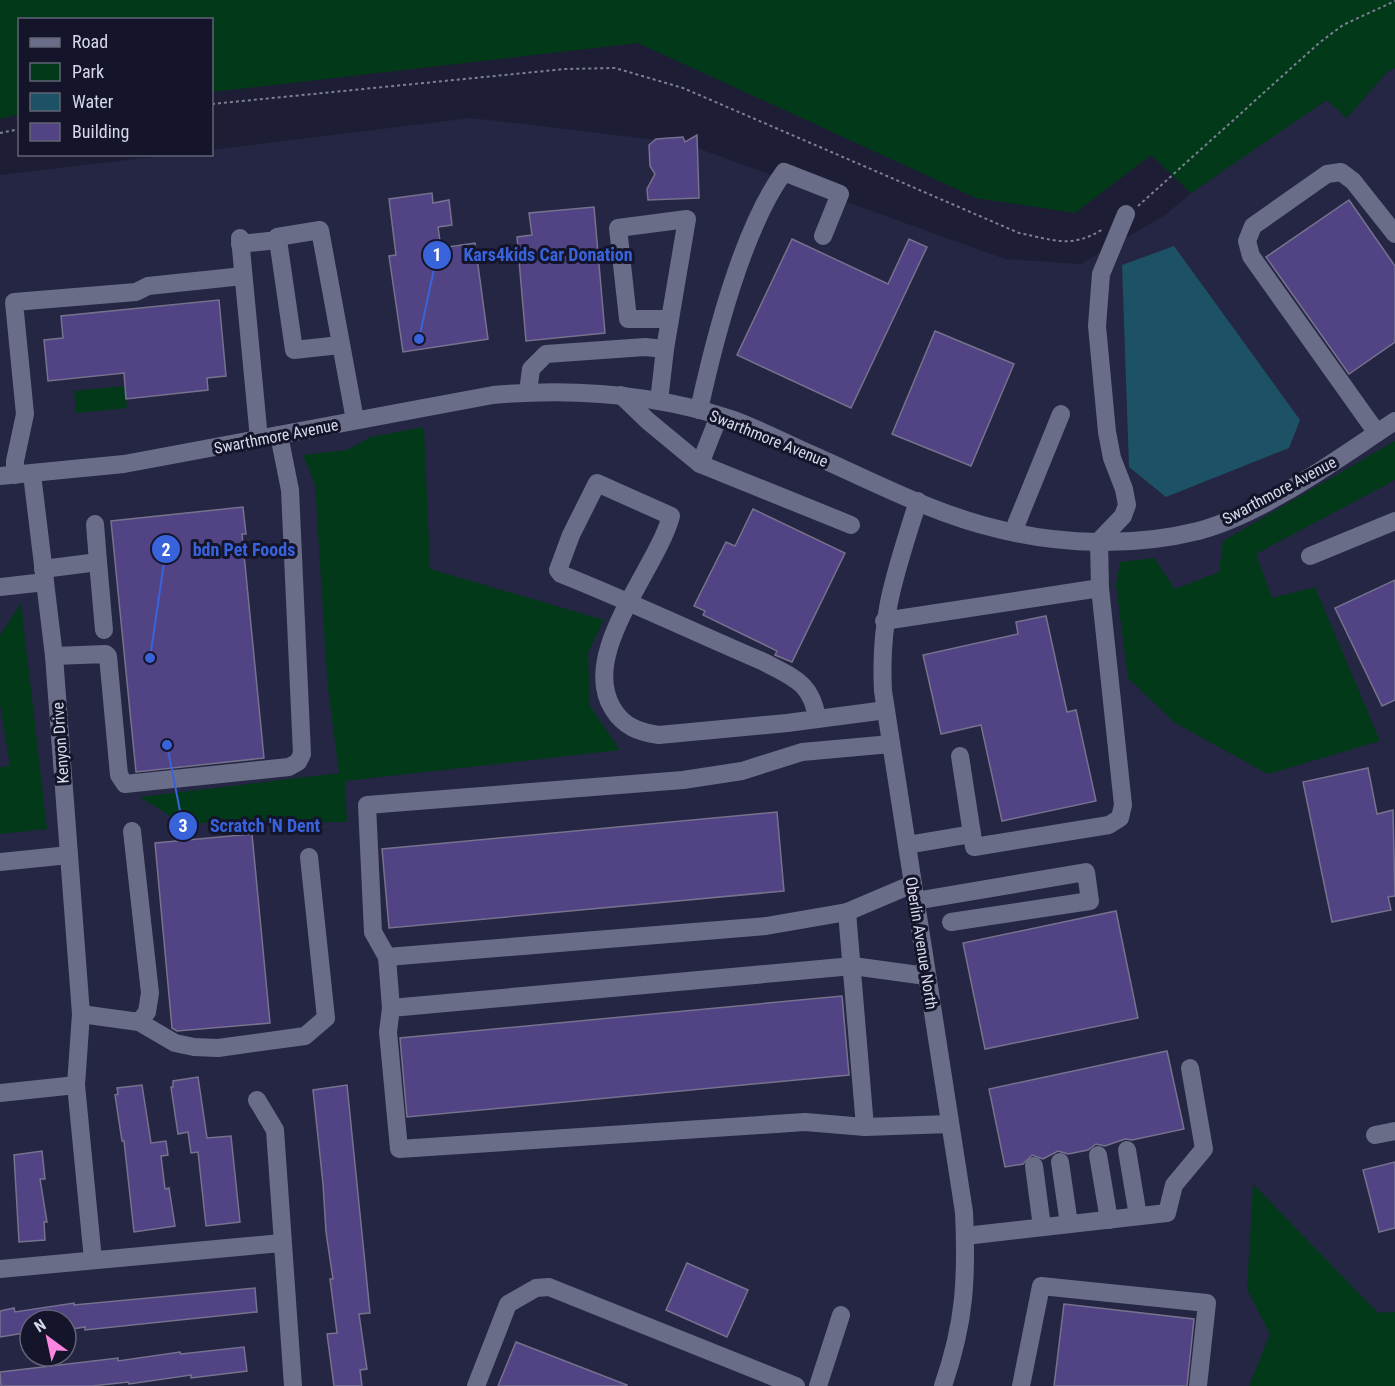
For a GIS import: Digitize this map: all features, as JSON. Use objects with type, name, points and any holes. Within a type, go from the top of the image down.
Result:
[{"type":"street","points":[[699,410],[707,372],[734,284],[772,188],[784,172],[840,194],[823,236]]},
{"type":"street","points":[[1377,433],[1251,256],[1247,241],[1253,226],[1327,174],[1341,172],[1353,181],[1395,234]]},
{"type":"street","points":[[960,756],[974,847],[1109,825],[1120,818],[1123,805],[1100,588],[1099,541],[1123,516],[1127,505],[1109,441],[1097,326],[1101,274],[1126,214]]},
{"type":"street","points":[[658,401],[687,219],[618,228],[628,320],[670,319]]},
{"type":"street","points":[[340,345],[294,350],[277,237],[320,230],[356,420]]},
{"type":"street","points":[[259,439],[240,241],[278,240]]},
{"type":"street","name":"Kenyon Drive","points":[[93,1260],[76,1085],[81,1014],[54,656],[44,575],[16,475],[15,461],[25,414],[14,302],[136,292],[148,286],[243,276]]},
{"type":"street","points":[[528,392],[531,369],[546,354],[645,347],[665,349]]},
{"type":"street","name":"Swarthmore Avenue","points":[[16,475],[124,464],[493,395],[528,392],[621,395],[658,401],[719,416],[918,501],[997,529],[1049,538],[1125,543],[1198,531],[1230,519],[1320,470],[1395,421]]},
{"type":"street","points":[[621,395],[648,421],[700,464],[851,525]]},
{"type":"street","points":[[1013,532],[1061,414]]},
{"type":"street","points":[[700,464],[719,416]]},
{"type":"street","points":[[54,656],[106,654],[108,656],[119,774],[125,784],[289,767],[298,762],[302,753],[290,490],[279,435]]},
{"type":"street","points":[[817,719],[815,702],[797,678],[627,603],[558,570],[571,534],[597,483],[671,516],[627,603],[605,661],[602,679],[611,706],[628,726],[643,733],[659,735],[817,719],[886,710]]},
{"type":"street","name":"Oberlin Avenue North","points":[[918,501],[890,591],[881,651],[886,710],[950,1124],[965,1236],[967,1270],[963,1311],[943,1386]]},
{"type":"street","points":[[1310,556],[1395,521]]},
{"type":"street","points":[[95,524],[104,630]]},
{"type":"street","points":[[0,587],[98,562]]},
{"type":"street","points":[[884,621],[1100,588]]},
{"type":"street","points":[[891,744],[801,752],[742,771],[683,780],[367,805],[373,932],[387,957],[391,1008],[388,1032],[399,1149],[805,1122],[865,1127],[950,1124]]},
{"type":"street","points":[[132,831],[150,993],[147,1012],[139,1022]]},
{"type":"street","points":[[907,844],[972,834]]},
{"type":"street","points":[[0,862],[69,855]]},
{"type":"street","points":[[81,1014],[139,1022],[175,1043],[194,1047],[218,1048],[305,1036],[326,1018],[309,857]]},
{"type":"street","points":[[387,957],[766,926],[847,912],[914,892],[1086,872],[1090,901],[951,922]]},
{"type":"street","points":[[847,912],[865,1127]]},
{"type":"street","points":[[391,1008],[853,966],[926,976]]},
{"type":"street","points":[[965,1236],[1167,1213],[1174,1185],[1204,1149],[1190,1068]]},
{"type":"street","points":[[0,1093],[76,1085]]},
{"type":"street","points":[[257,1100],[275,1130],[293,1386]]},
{"type":"street","points":[[1375,1135],[1395,1131]]},
{"type":"street","points":[[1127,1150],[1138,1216]]},
{"type":"street","points":[[1098,1155],[1109,1220]]},
{"type":"street","points":[[1060,1162],[1069,1224]]},
{"type":"street","points":[[1034,1166],[1042,1227]]},
{"type":"street","points":[[0,1269],[282,1243]]},
{"type":"street","points":[[1021,1386],[1041,1286],[1207,1303],[1198,1386]]},
{"type":"street","points":[[476,1386],[508,1304],[536,1288],[549,1287],[796,1386]]},
{"type":"street","points":[[818,1386],[841,1315]]},
{"type":"path","points":[[213,104],[565,69],[615,68],[683,88],[1019,232],[1067,243],[1087,240],[1149,198],[1319,43],[1343,25],[1395,1]]},
{"type":"path","points":[[0,133],[18,129]]},
{"type":"shaded area","points":[[1395,68],[1395,1386],[0,1386],[0,175],[162,156],[213,156],[213,150],[471,118],[683,143],[1005,259],[1081,264],[1165,215],[1226,164],[1328,100],[1347,118],[1387,72]]},
{"type":"green space","points":[[0,0],[1395,0],[1395,68],[1387,72],[1347,118],[1327,100],[1191,193],[1151,155],[1075,213],[976,198],[638,43],[213,92],[213,18],[18,18],[18,114],[0,119]]},
{"type":"green space","points":[[125,386],[127,408],[76,413],[74,391]]},
{"type":"green space","points":[[424,427],[430,569],[604,620],[588,652],[590,706],[620,750],[345,781],[347,822],[181,823],[140,797],[339,773],[327,679],[315,485],[303,455],[347,450],[371,437]]},
{"type":"green space","points":[[1395,441],[1395,480],[1256,554],[1272,598],[1315,587],[1380,741],[1268,774],[1175,723],[1128,678],[1116,585],[1120,562],[1154,558],[1175,589],[1219,572],[1223,541]]},
{"type":"green space","points":[[21,603],[47,829],[0,834],[0,767],[10,766],[0,704],[0,635]]},
{"type":"green space","points":[[1253,1184],[1378,1313],[1395,1312],[1395,1386],[1249,1386],[1270,1334],[1247,1289]]},
{"type":"water","points":[[1174,246],[1300,420],[1289,448],[1166,497],[1129,467],[1122,265]]},
{"type":"building","points":[[697,135],[699,198],[648,200],[647,189],[655,174],[650,166],[649,145],[656,139],[683,137],[685,142]]},
{"type":"building","points":[[432,193],[433,203],[449,200],[452,225],[438,227],[441,248],[475,243],[488,339],[403,352],[389,256],[396,255],[389,199]]},
{"type":"building","points":[[1349,200],[1395,266],[1395,342],[1349,374],[1266,257]]},
{"type":"building","points":[[594,207],[605,333],[526,341],[517,237],[532,235],[529,213]]},
{"type":"building","points":[[792,239],[888,284],[909,239],[927,247],[851,408],[737,355]]},
{"type":"building","points":[[219,300],[226,376],[207,378],[208,390],[126,399],[124,373],[48,381],[44,340],[63,338],[61,316]]},
{"type":"building","points":[[935,331],[1014,364],[971,466],[892,434]]},
{"type":"building","points":[[243,507],[246,534],[242,534],[264,758],[136,772],[111,521]]},
{"type":"building","points":[[753,509],[845,553],[792,662],[775,655],[777,651],[703,615],[705,611],[694,606],[726,542],[735,546]]},
{"type":"building","points":[[1395,580],[1395,700],[1382,706],[1335,608]]},
{"type":"building","points":[[1046,616],[1067,712],[1076,710],[1096,801],[1002,821],[981,725],[941,734],[923,655],[1018,634],[1016,622]]},
{"type":"building","points":[[1368,768],[1377,814],[1393,810],[1395,896],[1388,897],[1391,910],[1332,922],[1303,782]]},
{"type":"building","points":[[777,812],[784,891],[389,928],[382,849]]},
{"type":"building","points":[[252,834],[270,1023],[177,1031],[172,1028],[155,843]]},
{"type":"building","points":[[1116,911],[1138,1018],[985,1049],[963,943]]},
{"type":"building","points":[[842,996],[849,1075],[407,1117],[400,1038]]},
{"type":"building","points":[[1167,1051],[1184,1129],[1132,1140],[1125,1139],[1105,1146],[1096,1144],[1088,1150],[1068,1154],[1058,1151],[1043,1159],[1032,1155],[1023,1164],[1005,1167],[989,1089]]},
{"type":"building","points":[[198,1077],[207,1138],[231,1136],[240,1222],[206,1226],[198,1152],[191,1153],[188,1132],[178,1134],[171,1087],[173,1087],[173,1081]]},
{"type":"building","points":[[142,1085],[151,1143],[166,1141],[168,1155],[161,1156],[165,1189],[169,1188],[175,1226],[134,1232],[124,1141],[122,1141],[115,1095],[118,1094],[117,1088]]},
{"type":"building","points":[[347,1085],[370,1313],[359,1314],[367,1369],[360,1370],[362,1386],[334,1386],[327,1334],[337,1333],[313,1090]]},
{"type":"building","points":[[42,1151],[45,1179],[40,1179],[47,1222],[44,1222],[45,1240],[19,1242],[14,1155]]},
{"type":"building","points":[[1395,1162],[1395,1228],[1379,1232],[1363,1170]]},
{"type":"building","points":[[687,1263],[748,1290],[727,1337],[666,1310]]},
{"type":"building","points":[[255,1288],[257,1312],[85,1330],[85,1327],[78,1328],[78,1308],[41,1308],[74,1303],[74,1305]]},
{"type":"building","points":[[1064,1304],[1194,1319],[1187,1386],[1054,1386]]},
{"type":"building","points":[[14,1308],[15,1312],[18,1312],[18,1334],[0,1337],[0,1311]]},
{"type":"building","points":[[516,1342],[627,1385],[627,1386],[498,1386]]},
{"type":"building","points":[[244,1347],[247,1371],[191,1378],[191,1375],[129,1384],[128,1382],[92,1386],[1,1386],[0,1372],[34,1368],[78,1368],[78,1363],[118,1358],[118,1361],[180,1352],[181,1354]]},
{"type":"place","name":"Kars4kids Car Donation","points":[[419,339]]},
{"type":"place","name":"bdn Pet Foods","points":[[150,658]]},
{"type":"place","name":"Scratch 'N Dent","points":[[167,745]]}]
